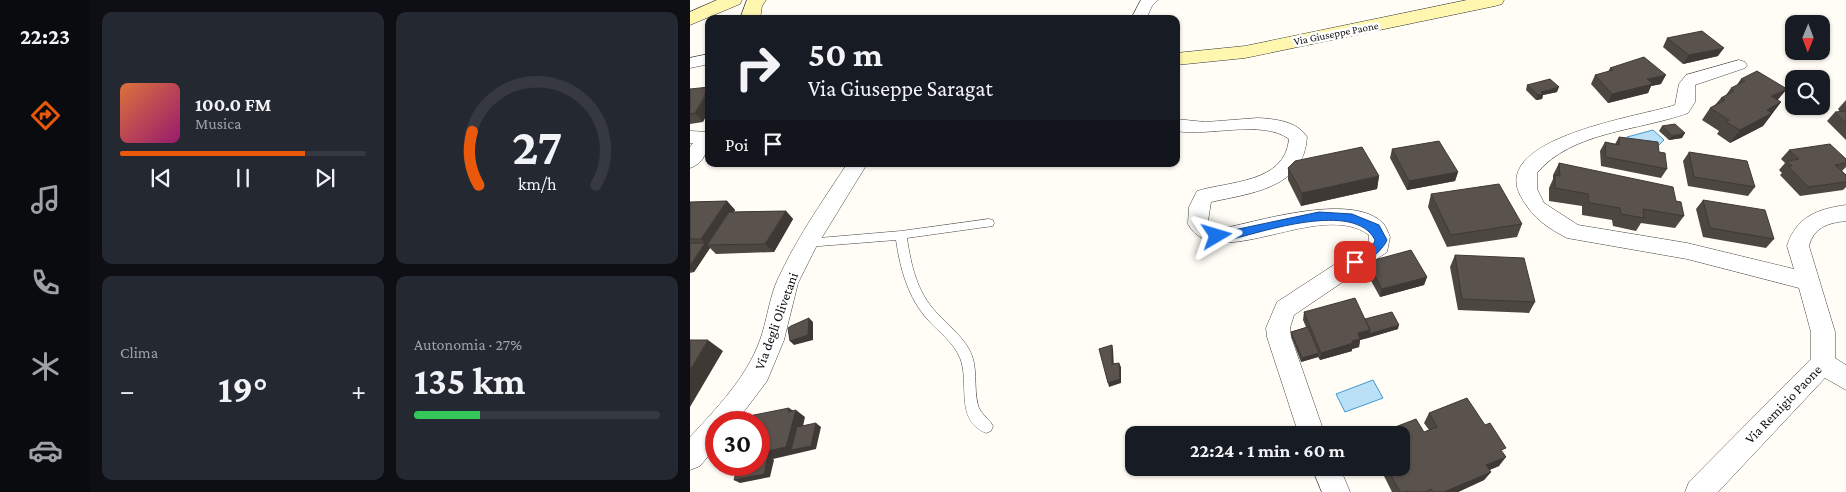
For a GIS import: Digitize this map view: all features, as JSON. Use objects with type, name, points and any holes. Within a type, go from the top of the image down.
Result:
[{"type":"street","points":[[690,19],[733,0]]},
{"type":"street","points":[[751,15],[757,0]]},
{"type":"street","points":[[1125,15],[1131,0]]},
{"type":"street","points":[[1140,15],[1146,3],[1152,0]]},
{"type":"street","name":"Via Giuseppe Paone","points":[[1180,59],[1245,52],[1494,0]]},
{"type":"street","points":[[690,25],[705,27]]},
{"type":"street","points":[[690,64],[705,60]]},
{"type":"street","points":[[1739,65],[1692,79],[1687,84],[1686,102],[1682,109],[1569,141],[1543,154],[1527,172],[1527,189],[1530,198],[1548,217],[1574,232],[1687,251],[1809,282]]},
{"type":"street","points":[[1180,126],[1196,128],[1268,125],[1286,128],[1298,137],[1296,152],[1288,168],[1281,174],[1267,181],[1204,196],[1199,207],[1198,224],[1210,234],[1229,236],[1319,216],[1334,215],[1348,217],[1367,224],[1380,234],[1379,246],[1285,309],[1280,321],[1279,337],[1309,426]]},
{"type":"street","points":[[690,137],[705,137],[705,140],[690,161]]},
{"type":"street","name":"Via degli Olivetani","points":[[729,411],[758,373],[772,340],[779,306],[787,283],[807,243],[855,167]]},
{"type":"street","name":"Via Remigio Paone","points":[[1699,492],[1823,363],[1823,332],[1798,246],[1800,235],[1816,219],[1846,213]]},
{"type":"street","points":[[1823,363],[1846,379]]},
{"type":"street","points":[[690,457],[705,440]]},
{"type":"street","points":[[1329,476],[1336,492]]},
{"type":"lane","points":[[807,243],[901,235],[989,223]]},
{"type":"lane","points":[[901,235],[911,283],[926,310],[960,346],[968,363],[971,408],[976,419],[986,426]]},
{"type":"water","points":[[1653,130],[1664,140],[1659,145],[1630,140],[1627,137]]},
{"type":"water","points":[[1373,380],[1383,398],[1345,412],[1336,394]]},
{"type":"building","points":[[1702,31],[1724,48],[1689,55],[1667,38]]},
{"type":"building","points":[[1644,57],[1666,75],[1647,79],[1653,84],[1612,94],[1595,75],[1613,70],[1610,68]]},
{"type":"building","points":[[1757,71],[1785,88],[1785,90],[1771,96],[1781,102],[1767,110],[1772,113],[1740,130],[1726,122],[1729,120],[1710,108],[1725,100],[1721,98],[1734,91],[1731,88],[1745,81],[1741,79]]},
{"type":"building","points":[[1550,79],[1559,87],[1541,92],[1543,94],[1538,95],[1527,85]]},
{"type":"building","points":[[705,87],[705,94],[695,113],[690,114],[690,89]]},
{"type":"building","points":[[1846,111],[1846,123],[1835,112]]},
{"type":"building","points":[[1675,124],[1685,133],[1672,136],[1662,126]]},
{"type":"building","points":[[1619,137],[1658,142],[1659,152],[1665,153],[1667,169],[1606,157],[1605,142],[1619,145]]},
{"type":"building","points":[[1439,141],[1458,172],[1409,181],[1392,149]]},
{"type":"building","points":[[1830,144],[1846,159],[1846,163],[1835,165],[1846,175],[1846,182],[1808,187],[1788,166],[1792,166],[1787,161],[1799,159],[1789,150]]},
{"type":"building","points":[[1362,147],[1379,176],[1302,193],[1288,168],[1295,161]]},
{"type":"building","points":[[1689,152],[1747,161],[1755,187],[1694,177]]},
{"type":"building","points":[[1559,163],[1673,187],[1676,201],[1681,202],[1684,216],[1643,209],[1644,218],[1621,214],[1620,208],[1589,203],[1588,194],[1555,188],[1555,175],[1560,176]]},
{"type":"building","points":[[1499,184],[1522,224],[1451,235],[1431,194]]},
{"type":"building","points":[[1703,200],[1765,210],[1774,239],[1710,228]]},
{"type":"building","points":[[727,201],[701,239],[690,239],[690,202]]},
{"type":"building","points":[[786,211],[765,244],[707,245],[729,212]]},
{"type":"building","points":[[690,243],[705,243],[690,266]]},
{"type":"building","points":[[1411,250],[1427,277],[1382,289],[1367,262]]},
{"type":"building","points":[[1455,255],[1524,258],[1535,302],[1462,299]]},
{"type":"building","points":[[1355,298],[1370,330],[1358,333],[1360,339],[1352,341],[1353,343],[1321,353],[1304,312]]},
{"type":"building","points":[[1392,312],[1399,325],[1369,334],[1370,330],[1365,319]]},
{"type":"building","points":[[809,318],[808,335],[790,341],[788,328]]},
{"type":"building","points":[[1308,327],[1319,353],[1302,358],[1291,332]]},
{"type":"building","points":[[690,340],[708,340],[690,370]]},
{"type":"building","points":[[1112,345],[1112,364],[1119,363],[1120,379],[1108,383],[1099,349]]},
{"type":"building","points":[[1467,398],[1485,425],[1490,423],[1506,448],[1501,450],[1506,457],[1486,465],[1491,472],[1444,492],[1433,492],[1431,489],[1425,492],[1400,492],[1391,476],[1410,476],[1410,426],[1398,426],[1416,419],[1424,432],[1437,427],[1429,413]]},
{"type":"building","points":[[789,408],[788,412],[796,410],[786,447],[770,451],[770,412]]},
{"type":"building","points":[[816,423],[811,446],[791,450],[797,427]]},
{"type":"building","points":[[735,476],[754,476],[734,480]]},
{"type":"route","points":[[1217,236],[1229,236],[1319,216],[1334,215],[1348,217],[1375,228],[1380,234],[1381,240],[1379,246],[1355,262]]}]
